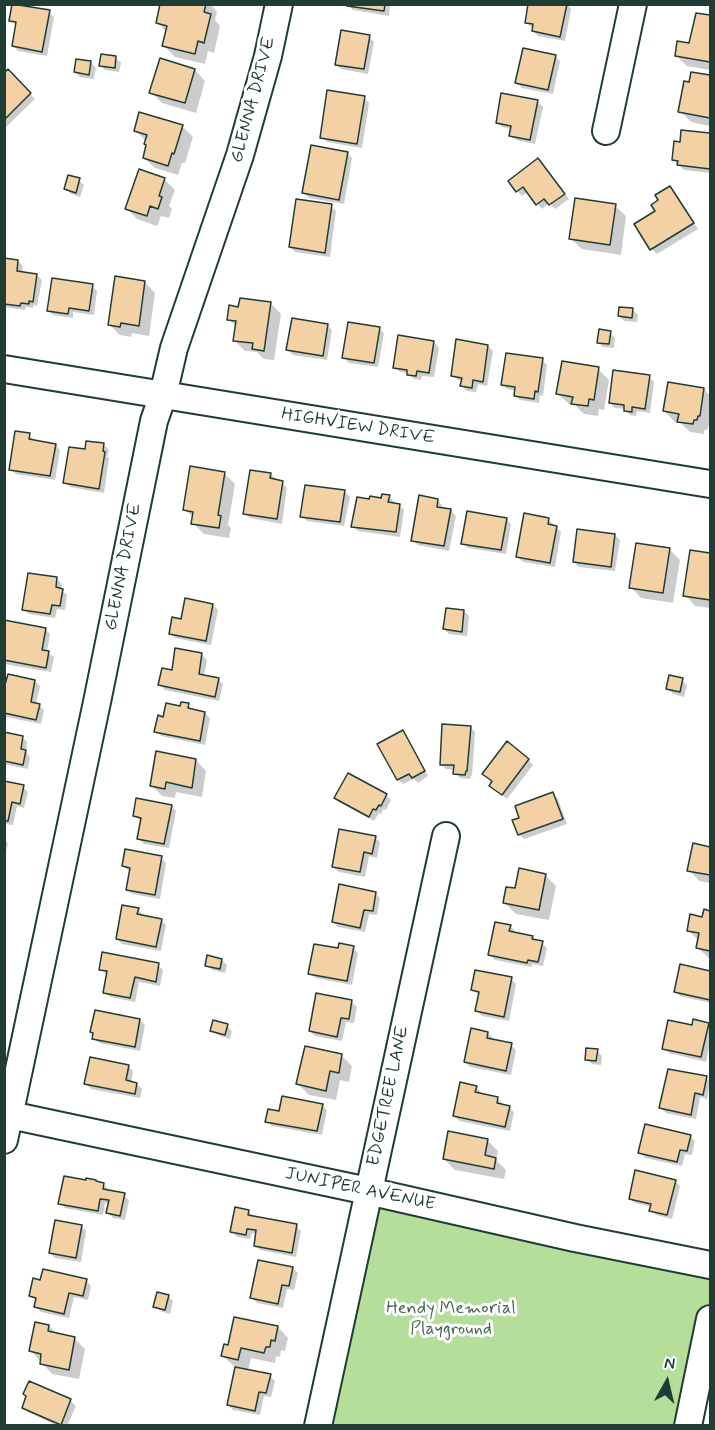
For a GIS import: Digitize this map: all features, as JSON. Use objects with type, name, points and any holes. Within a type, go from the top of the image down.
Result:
[{"type":"street","name":"GLENNA DRIVE","points":[[4,1140],[154,421],[163,395],[174,348],[240,155],[268,56],[279,4]]},
{"type":"street","points":[[606,131],[633,4]]},
{"type":"street","name":"HIGHVIEW DRIVE","points":[[4,369],[711,484]]},
{"type":"street","name":"EDGETREE LANE","points":[[318,1425],[446,836]]},
{"type":"street","name":"JUNIPER AVENUE","points":[[10,1115],[368,1191],[575,1238],[711,1265]]},
{"type":"street","points":[[688,1425],[711,1319]]},
{"type":"green space","name":"Hendy Memorial Playground","points":[[368,1191],[710,1265],[710,1319],[688,1425],[318,1426]]},
{"type":"building","points":[[12,4],[50,10],[42,52],[12,46],[16,22],[9,21]]},
{"type":"building","points":[[160,4],[206,4],[204,12],[211,14],[204,43],[198,41],[195,54],[162,46],[167,26],[156,23]]},
{"type":"building","points":[[347,4],[385,4],[384,11],[347,6]]},
{"type":"building","points":[[528,4],[567,4],[560,37],[532,31],[533,24],[525,23]]},
{"type":"building","points":[[696,13],[710,15],[710,62],[675,56],[677,41],[689,43]]},
{"type":"building","points":[[341,30],[370,35],[364,69],[335,65]]},
{"type":"building","points":[[523,48],[556,55],[548,90],[515,83]]},
{"type":"building","points":[[101,54],[116,56],[115,68],[99,66]]},
{"type":"building","points":[[160,58],[195,69],[185,103],[149,93]]},
{"type":"building","points":[[76,59],[91,61],[89,75],[74,72]]},
{"type":"building","points":[[8,69],[31,93],[4,120],[4,73]]},
{"type":"building","points":[[691,72],[710,75],[710,118],[678,112],[684,81],[689,82]]},
{"type":"building","points":[[327,90],[365,96],[357,144],[320,138]]},
{"type":"building","points":[[501,93],[538,100],[530,140],[509,136],[511,126],[496,123]]},
{"type":"building","points":[[139,112],[183,125],[168,166],[143,158],[147,135],[134,131]]},
{"type":"building","points":[[681,130],[710,133],[710,169],[677,165],[678,161],[672,160],[674,141],[680,142]]},
{"type":"building","points":[[311,145],[348,152],[339,200],[302,193]]},
{"type":"building","points":[[538,158],[565,194],[549,205],[544,199],[536,205],[523,187],[516,192],[508,181]]},
{"type":"building","points":[[139,169],[165,178],[159,196],[162,197],[158,209],[150,206],[147,216],[125,209]]},
{"type":"building","points":[[68,175],[80,178],[76,193],[64,189]]},
{"type":"building","points":[[670,186],[694,223],[650,250],[634,224],[655,211],[651,205],[658,200],[655,195]]},
{"type":"building","points":[[575,198],[616,204],[610,245],[569,239]]},
{"type":"building","points":[[296,199],[332,204],[325,253],[289,247]]},
{"type":"building","points":[[4,258],[18,260],[17,271],[37,274],[33,302],[21,303],[20,306],[4,304]]},
{"type":"building","points":[[115,276],[145,281],[139,326],[121,323],[120,327],[108,325]]},
{"type":"building","points":[[52,278],[93,284],[89,311],[69,308],[68,314],[47,311]]},
{"type":"building","points":[[240,298],[271,302],[264,351],[252,349],[253,343],[233,341],[236,321],[227,320],[229,305],[238,307]]},
{"type":"building","points":[[619,307],[633,308],[632,318],[618,316]]},
{"type":"building","points":[[292,318],[328,324],[323,356],[286,350]]},
{"type":"building","points":[[348,322],[380,327],[374,363],[342,358]]},
{"type":"building","points":[[599,329],[611,331],[609,344],[597,343]]},
{"type":"building","points":[[398,335],[434,341],[429,373],[417,371],[416,376],[407,375],[407,370],[393,368]]},
{"type":"building","points":[[456,339],[488,345],[483,382],[473,380],[472,388],[460,386],[462,378],[451,376]]},
{"type":"building","points":[[506,353],[543,358],[538,392],[535,391],[534,399],[514,396],[515,387],[501,385]]},
{"type":"building","points":[[562,361],[599,367],[594,400],[589,399],[588,406],[571,404],[573,397],[556,394]]},
{"type":"building","points":[[613,370],[650,375],[645,409],[632,407],[632,412],[624,411],[624,405],[609,403]]},
{"type":"building","points":[[668,382],[704,388],[700,416],[694,420],[693,424],[677,422],[679,414],[663,411]]},
{"type":"building","points":[[15,431],[30,433],[29,439],[56,444],[50,476],[9,470]]},
{"type":"building","points":[[86,441],[104,443],[103,451],[105,452],[99,489],[63,483],[69,447],[85,449]]},
{"type":"building","points":[[190,466],[225,472],[218,515],[221,516],[219,528],[191,524],[193,512],[183,510]]},
{"type":"building","points":[[250,470],[271,473],[270,478],[283,481],[277,519],[243,514]]},
{"type":"building","points":[[305,485],[345,490],[340,522],[300,517]]},
{"type":"building","points":[[382,494],[390,495],[388,502],[400,504],[396,532],[351,527],[357,497],[381,498]]},
{"type":"building","points":[[419,495],[438,499],[437,507],[451,509],[444,546],[411,541]]},
{"type":"building","points":[[467,511],[507,518],[501,550],[461,544]]},
{"type":"building","points":[[524,513],[549,518],[548,524],[557,526],[550,563],[516,557]]},
{"type":"building","points":[[577,529],[615,534],[611,567],[573,562]]},
{"type":"building","points":[[636,543],[670,548],[663,593],[629,588]]},
{"type":"building","points":[[690,550],[710,553],[710,600],[683,596]]},
{"type":"building","points":[[28,573],[57,577],[56,587],[63,589],[60,606],[52,605],[50,614],[22,610]]},
{"type":"building","points":[[185,598],[213,604],[206,641],[169,634],[172,617],[181,619]]},
{"type":"building","points":[[446,608],[464,610],[462,632],[443,629]]},
{"type":"building","points":[[4,620],[46,628],[42,650],[49,651],[46,668],[4,660]]},
{"type":"building","points":[[175,648],[202,653],[199,674],[219,678],[215,697],[158,685],[162,668],[172,670]]},
{"type":"building","points":[[8,674],[35,680],[31,702],[40,704],[36,720],[4,713],[4,688]]},
{"type":"building","points":[[669,675],[683,678],[680,692],[666,689]]},
{"type":"building","points":[[181,702],[189,703],[188,708],[205,712],[200,741],[154,732],[158,715],[163,717],[166,703],[180,706]]},
{"type":"building","points":[[442,724],[471,726],[465,775],[453,774],[454,765],[440,765]]},
{"type":"building","points":[[403,730],[425,771],[412,778],[409,774],[397,780],[377,744]]},
{"type":"building","points":[[4,732],[23,736],[21,749],[26,750],[23,765],[4,761]]},
{"type":"building","points":[[507,741],[529,759],[502,795],[489,786],[492,781],[482,774]]},
{"type":"building","points":[[156,751],[196,759],[192,788],[166,782],[165,789],[150,786]]},
{"type":"building","points":[[348,773],[387,794],[381,806],[379,805],[376,810],[373,809],[369,817],[334,798]]},
{"type":"building","points":[[4,781],[24,785],[20,804],[12,802],[8,821],[4,821]]},
{"type":"building","points":[[553,792],[563,819],[518,835],[512,820],[519,818],[515,806]]},
{"type":"building","points":[[136,798],[172,805],[164,844],[137,839],[141,818],[133,816]]},
{"type":"building","points":[[339,829],[376,836],[372,854],[364,852],[360,872],[332,867]]},
{"type":"building","points":[[693,843],[710,847],[710,875],[687,871]]},
{"type":"building","points":[[125,849],[162,856],[155,895],[126,890],[130,868],[122,866]]},
{"type":"building","points":[[519,868],[546,874],[539,910],[503,903],[506,887],[515,888]]},
{"type":"building","points":[[339,884],[376,892],[373,911],[364,910],[360,928],[332,922]]},
{"type":"building","points":[[122,905],[139,908],[137,914],[162,919],[156,947],[116,939]]},
{"type":"building","points":[[704,909],[710,911],[710,951],[696,948],[699,933],[687,931],[690,914],[702,917]]},
{"type":"building","points":[[495,922],[511,925],[509,931],[533,936],[532,939],[543,941],[538,962],[528,960],[527,963],[488,955]]},
{"type":"building","points":[[339,943],[354,946],[347,981],[308,974],[314,944],[338,948]]},
{"type":"building","points":[[102,952],[159,963],[156,982],[135,977],[130,998],[103,993],[107,971],[99,970]]},
{"type":"building","points":[[207,955],[222,959],[220,969],[205,966]]},
{"type":"building","points":[[680,964],[710,971],[710,1000],[674,992]]},
{"type":"building","points":[[475,970],[512,977],[504,1017],[475,1011],[479,992],[471,990]]},
{"type":"building","points":[[316,993],[352,1000],[349,1019],[341,1018],[337,1037],[309,1031]]},
{"type":"building","points":[[95,1010],[140,1019],[135,1047],[92,1039],[93,1033],[90,1032]]},
{"type":"building","points":[[693,1019],[709,1023],[701,1057],[662,1049],[668,1020],[692,1025]]},
{"type":"building","points":[[213,1020],[228,1024],[225,1035],[210,1031]]},
{"type":"building","points":[[471,1028],[488,1032],[487,1038],[512,1043],[506,1071],[464,1062]]},
{"type":"building","points":[[305,1046],[342,1054],[339,1073],[330,1071],[326,1091],[296,1084]]},
{"type":"building","points":[[586,1048],[598,1049],[596,1061],[585,1060]]},
{"type":"building","points":[[90,1057],[129,1065],[126,1080],[137,1083],[135,1094],[84,1084]]},
{"type":"building","points":[[668,1069],[707,1076],[703,1095],[695,1093],[691,1115],[659,1108]]},
{"type":"building","points":[[460,1082],[477,1086],[475,1092],[498,1097],[497,1103],[510,1106],[505,1127],[453,1116]]},
{"type":"building","points":[[282,1096],[323,1104],[317,1131],[265,1122],[268,1109],[279,1111]]},
{"type":"building","points":[[645,1124],[691,1135],[687,1151],[680,1150],[677,1162],[638,1153]]},
{"type":"building","points":[[448,1131],[488,1139],[485,1155],[496,1158],[494,1169],[443,1159]]},
{"type":"building","points":[[635,1170],[676,1180],[667,1215],[649,1211],[651,1204],[629,1199]]},
{"type":"building","points":[[64,1176],[96,1180],[104,1183],[103,1189],[125,1193],[120,1216],[106,1213],[109,1200],[100,1199],[98,1211],[58,1204]]},
{"type":"building","points":[[235,1207],[249,1210],[248,1215],[297,1224],[292,1253],[254,1246],[256,1230],[247,1229],[246,1235],[230,1232]]},
{"type":"building","points":[[55,1220],[82,1225],[76,1258],[49,1253]]},
{"type":"building","points":[[258,1260],[293,1267],[289,1286],[282,1285],[278,1304],[250,1298]]},
{"type":"building","points":[[43,1269],[87,1279],[83,1296],[69,1293],[64,1314],[34,1307],[36,1298],[29,1296],[33,1278],[40,1280]]},
{"type":"building","points":[[157,1292],[169,1295],[165,1310],[153,1307]]},
{"type":"building","points":[[234,1317],[278,1326],[275,1341],[271,1340],[270,1347],[266,1347],[264,1353],[241,1348],[238,1360],[221,1356],[224,1344],[228,1345]]},
{"type":"building","points":[[35,1322],[49,1325],[48,1331],[75,1337],[69,1370],[40,1364],[41,1354],[29,1351]]},
{"type":"building","points":[[235,1367],[271,1374],[266,1393],[259,1392],[255,1411],[227,1405]]},
{"type":"building","points":[[29,1381],[71,1399],[61,1425],[22,1408],[26,1396],[23,1394]]}]
